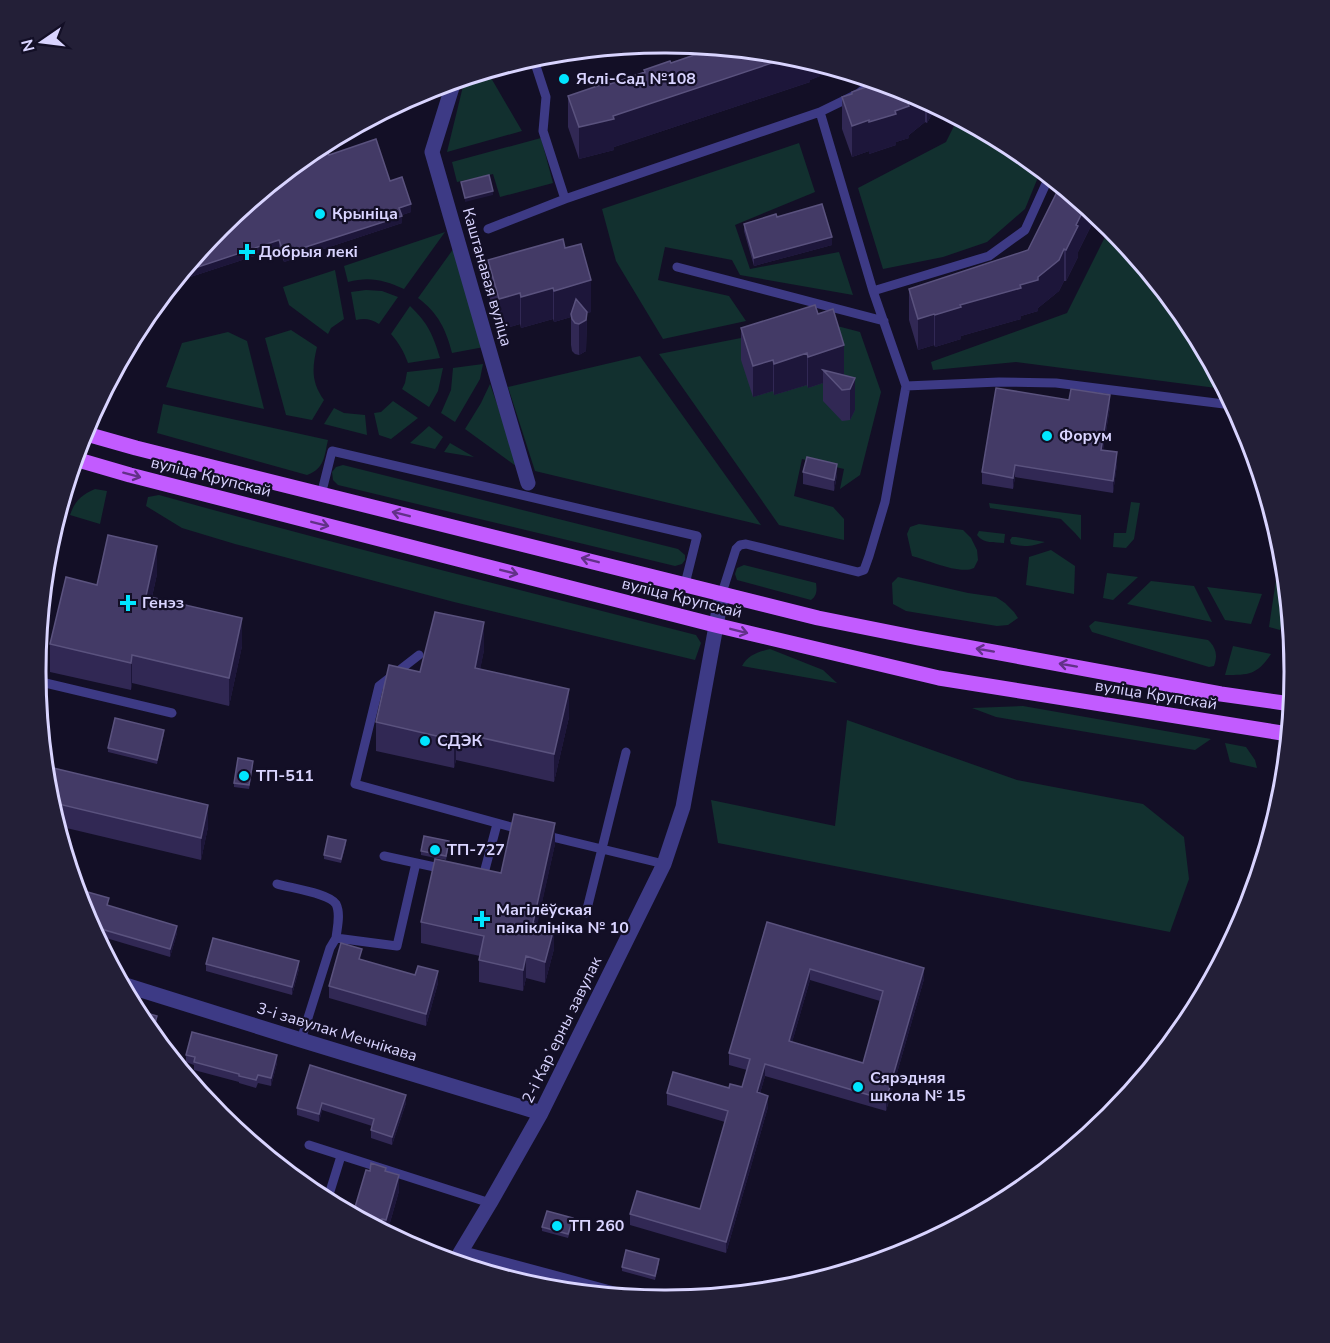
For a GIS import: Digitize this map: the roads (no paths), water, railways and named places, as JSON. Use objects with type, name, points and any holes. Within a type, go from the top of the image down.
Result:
[{"type":"main road","name":"вуліца Крупскай","points":[[94,436],[321,495],[818,618],[1210,692],[1282,703]]},
{"type":"main road","name":"вуліца Крупскай","points":[[84,461],[715,625],[939,678],[1280,733]]},
{"type":"street","name":"Каштанавая вуліца","points":[[451,92],[432,152],[528,483]]},
{"type":"street","name":"2-і Карʼерны завулак","points":[[461,1255],[541,1113],[664,864],[683,807],[722,593]]},
{"type":"street","name":"3-і завулак Мечнікава","points":[[133,988],[541,1113]]},
{"type":"street","points":[[502,1268],[545,1278]]},
{"type":"lane","points":[[536,67],[546,97],[543,131],[565,199]]},
{"type":"lane","points":[[488,229],[565,199],[820,112],[860,93],[867,87]]},
{"type":"lane","points":[[722,593],[736,549],[746,544],[858,572],[864,570],[885,501],[906,386],[873,291],[820,112]]},
{"type":"lane","points":[[873,291],[989,256],[1025,230],[1046,184]]},
{"type":"lane","points":[[677,267],[884,321]]},
{"type":"lane","points":[[906,386],[999,382],[1056,383],[1223,404]]},
{"type":"lane","points":[[321,495],[332,451],[698,536],[684,584]]},
{"type":"lane","points":[[419,655],[379,686],[356,784],[497,824],[664,864]]},
{"type":"lane","points":[[47,683],[172,713]]},
{"type":"lane","points":[[586,913],[626,752]]},
{"type":"lane","points":[[472,875],[483,877],[497,824]]},
{"type":"lane","points":[[384,856],[449,870]]},
{"type":"lane","points":[[336,938],[397,946],[416,863]]},
{"type":"lane","points":[[277,885],[327,897],[336,904],[339,917],[336,938],[330,948],[301,1040]]},
{"type":"lane","points":[[309,1145],[490,1203]]},
{"type":"lane","points":[[330,1191],[341,1156]]},
{"type":"place","name":"Яслі-Сад №108","points":[[564,79]]},
{"type":"place","name":"Крыніца","points":[[320,214]]},
{"type":"place","name":"Добрыя лекі","points":[[247,252]]},
{"type":"place","name":"Форум","points":[[1047,436]]},
{"type":"place","name":"Генэз","points":[[128,603]]},
{"type":"place","name":"СДЭК","points":[[425,741]]},
{"type":"place","name":"ТП-511","points":[[244,776]]},
{"type":"place","name":"ТП-727","points":[[435,850]]},
{"type":"place","name":"Магілёўская паліклініка № 10","points":[[482,919]]},
{"type":"place","name":"Сярэдняя школа № 15","points":[[858,1087]]},
{"type":"place","name":"ТП 260","points":[[557,1226]]}]
